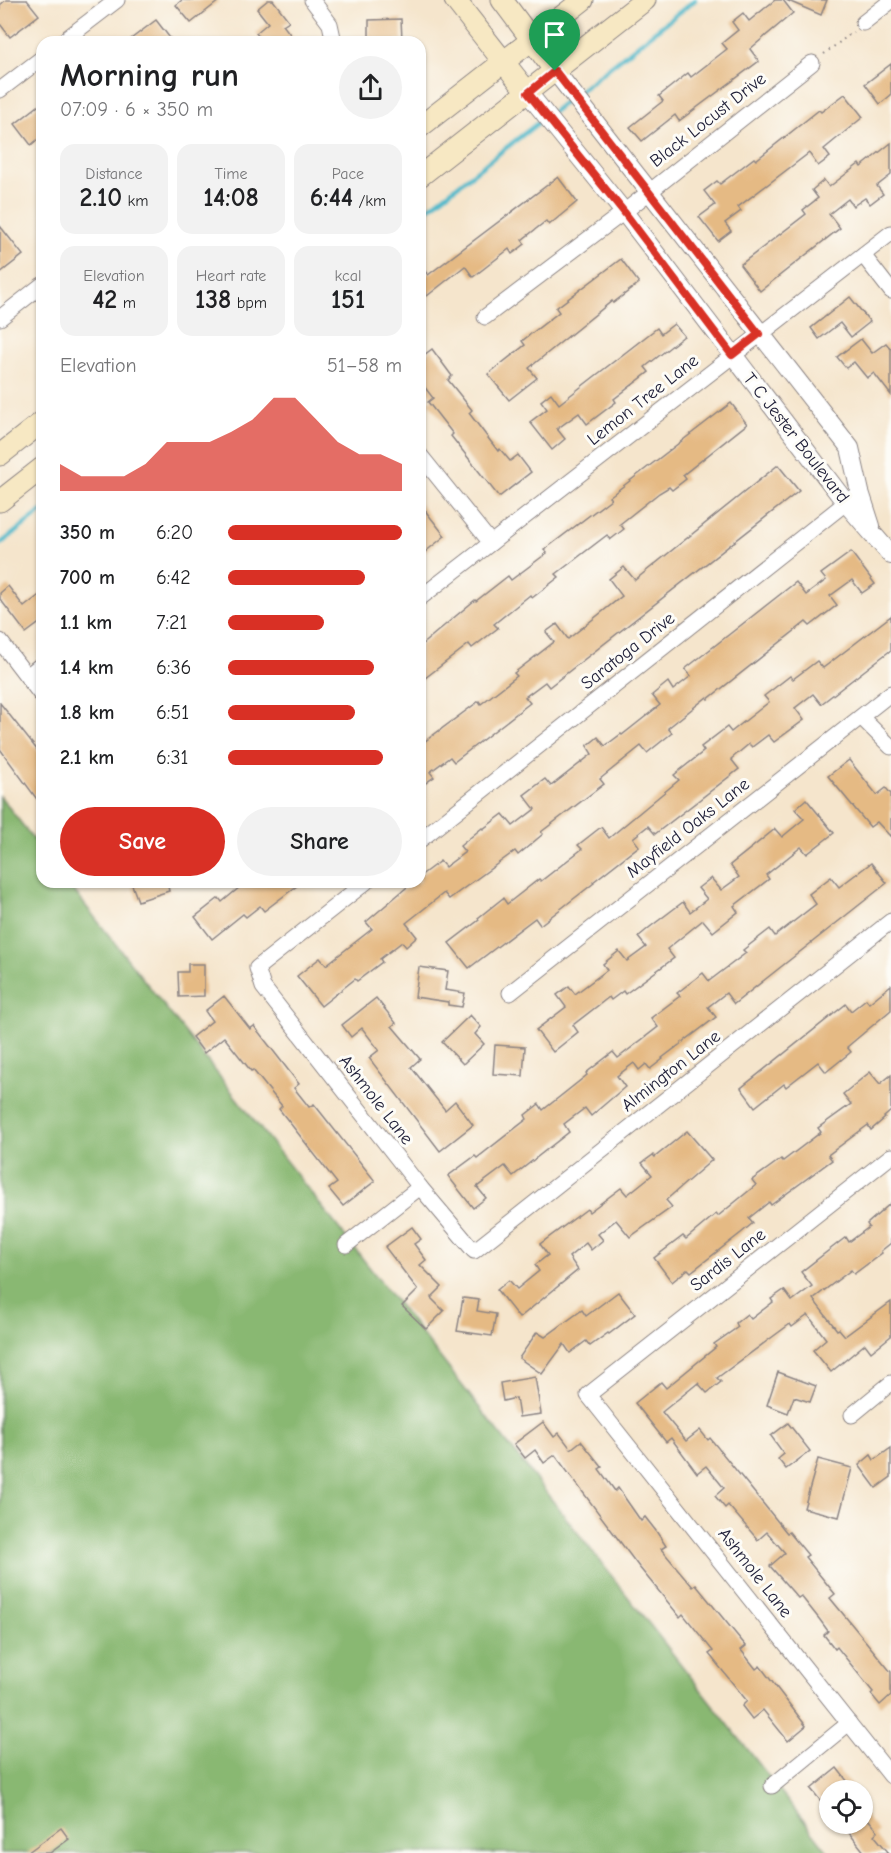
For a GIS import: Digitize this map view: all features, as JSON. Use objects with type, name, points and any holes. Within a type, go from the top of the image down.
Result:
[{"type":"main road","name":"T C Jester Boulevard","points":[[455,0],[533,99]]},
{"type":"main road","name":"T C Jester Boulevard","points":[[502,0],[560,77]]},
{"type":"main road","points":[[426,122],[584,0]]},
{"type":"main road","points":[[426,172],[533,99],[645,0]]},
{"type":"main road","points":[[0,455],[36,427]]},
{"type":"main road","points":[[0,501],[36,473]]},
{"type":"street","points":[[70,36],[117,0]]},
{"type":"street","points":[[312,0],[330,24],[333,36]]},
{"type":"street","points":[[863,23],[891,1]]},
{"type":"street","points":[[0,90],[36,63]]},
{"type":"street","name":"Black Locust Drive","points":[[485,317],[624,212],[812,63]]},
{"type":"street","name":"T C Jester Boulevard","points":[[560,77],[849,448],[853,498]]},
{"type":"street","name":"T C Jester Boulevard","points":[[533,99],[624,212],[732,355],[853,498],[873,533],[891,555]]},
{"type":"street","name":"Lemon Tree Lane","points":[[426,593],[891,233]]},
{"type":"street","points":[[862,255],[891,291]]},
{"type":"street","points":[[0,318],[36,290]]},
{"type":"street","points":[[426,462],[491,543]]},
{"type":"street","name":"Saratoga Drive","points":[[426,835],[853,498]]},
{"type":"street","points":[[0,641],[36,688]]},
{"type":"street","points":[[27,676],[36,669]]},
{"type":"street","name":"Mayfield Oaks Lane","points":[[510,993],[891,693]]},
{"type":"street","points":[[861,717],[891,747]]},
{"type":"street","name":"Ashmole Lane","points":[[358,888],[257,968],[263,987],[420,1187],[474,1251]]},
{"type":"street","name":"Almington Lane","points":[[474,1251],[891,921]]},
{"type":"street","name":"Sardis Lane","points":[[588,1395],[891,1156]]},
{"type":"street","points":[[346,1245],[420,1187]]},
{"type":"street","points":[[852,1414],[891,1383]]},
{"type":"street","name":"Ashmole Lane","points":[[588,1395],[891,1776]]},
{"type":"street","points":[[772,1785],[849,1723]]},
{"type":"path","points":[[812,63],[863,23]]},
{"type":"green space","points":[[0,796],[36,842],[36,888],[72,888],[829,1853],[0,1853]]},
{"type":"building","points":[[6,0],[27,0],[39,15],[10,37],[0,24],[0,5]]},
{"type":"building","points":[[182,0],[220,0],[191,23],[176,5]]},
{"type":"building","points":[[268,0],[273,0],[289,21],[283,25],[291,36],[258,36],[256,33],[268,23],[257,9]]},
{"type":"building","points":[[775,0],[783,0],[793,13],[750,49],[759,61],[679,121],[675,115],[642,141],[630,127],[663,101],[659,96],[688,73],[691,77],[727,49],[722,43],[738,30],[732,22],[743,13],[749,21]]},
{"type":"building","points":[[786,0],[827,0],[821,15]]},
{"type":"building","points":[[401,19],[402,36],[369,36],[369,20]]},
{"type":"building","points":[[156,20],[168,36],[135,36]]},
{"type":"building","points":[[891,64],[891,95],[880,104],[865,84]]},
{"type":"building","points":[[845,94],[863,117],[824,149],[830,157],[818,166],[809,153],[738,207],[741,211],[725,223],[731,231],[718,241],[699,217],[715,205],[704,191],[717,181],[720,184],[754,158],[756,160],[819,110],[821,112]]},
{"type":"building","points":[[36,108],[36,141],[31,145],[15,124]]},
{"type":"building","points":[[891,143],[891,175],[877,186],[883,194],[870,204],[865,198],[853,206],[848,199],[829,214],[840,228],[760,291],[740,265],[806,214],[803,210],[818,198],[812,190],[824,180],[829,187],[859,164],[861,167]]},
{"type":"building","points":[[558,177],[577,202],[549,225],[546,221],[522,240],[525,244],[512,254],[509,249],[473,277],[465,266],[427,296],[426,272],[428,275]]},
{"type":"building","points":[[0,226],[23,255],[0,273]]},
{"type":"building","points":[[621,259],[639,283],[613,303],[612,301],[529,368],[537,378],[509,400],[488,374],[525,345],[522,341],[559,312],[556,308]]},
{"type":"building","points":[[850,297],[870,322],[851,337],[840,323],[819,339],[811,328]]},
{"type":"building","points":[[674,324],[684,336],[645,367],[649,372],[614,399],[616,402],[587,424],[579,413],[557,429],[565,439],[552,450],[530,422],[547,409],[541,401],[551,393],[559,404],[657,328],[661,334]]},
{"type":"building","points":[[861,339],[872,353],[886,343],[891,349],[891,395],[874,373],[867,378],[854,362],[846,368],[837,357]]},
{"type":"building","points":[[432,349],[452,376],[448,380],[472,410],[469,413],[498,451],[500,449],[510,461],[518,455],[531,472],[499,497],[451,436],[453,434],[428,402],[433,398],[426,389],[426,354]]},
{"type":"building","points":[[731,403],[747,424],[683,475],[686,479],[672,490],[669,487],[659,493],[620,524],[624,529],[610,540],[607,535],[556,574],[559,577],[532,598],[530,595],[494,624],[498,628],[472,648],[469,644],[426,677],[426,641],[508,576],[511,580],[547,553],[544,550],[611,499],[609,497]]},
{"type":"building","points":[[778,465],[799,491],[549,687],[545,682],[525,697],[530,703],[454,762],[450,757],[430,772],[434,777],[426,783],[426,741],[479,701],[481,704],[517,676],[514,673],[554,642],[546,632],[557,624],[568,639],[622,596],[609,579],[624,567],[635,580]]},
{"type":"building","points":[[426,512],[445,536],[426,551]]},
{"type":"building","points":[[851,552],[875,584],[862,593],[852,580],[830,596],[837,605],[810,626],[806,622],[708,699],[707,697],[668,728],[672,733],[647,753],[641,746],[600,779],[604,784],[541,832],[543,834],[518,855],[515,851],[449,899],[444,893],[406,923],[417,937],[406,947],[402,942],[380,959],[382,962],[357,981],[355,979],[321,1006],[297,976],[320,958],[326,965],[372,929],[366,922],[406,888],[426,888],[426,872],[440,861],[445,867],[465,852],[460,846],[482,828],[503,814],[513,826],[535,809],[524,795],[545,779],[551,786],[592,754],[587,746],[598,737],[605,746],[622,735],[660,705],[652,695],[668,682],[673,690],[691,676],[685,669],[796,582],[806,595],[826,580],[821,574]]},
{"type":"building","points":[[8,586],[24,607],[36,598],[36,626],[26,633],[0,599],[0,593]]},
{"type":"building","points":[[891,616],[891,650],[821,704],[813,694],[795,708],[804,720],[774,742],[768,735],[752,747],[749,744],[731,759],[739,769],[655,834],[648,826],[633,838],[639,846],[540,925],[535,918],[469,968],[449,943],[503,898],[507,904],[539,879],[541,881],[582,849],[578,845],[601,827],[609,838],[679,780],[674,775],[704,751],[701,747],[727,727],[731,732],[769,702],[764,696],[790,676],[793,679],[817,661],[823,668]]},
{"type":"building","points":[[0,703],[36,748],[36,798],[0,749]]},
{"type":"building","points":[[849,760],[877,795],[886,788],[891,794],[891,837],[877,822],[870,827],[828,776]]},
{"type":"building","points":[[806,799],[834,833],[807,854],[801,847],[766,875],[769,879],[734,906],[738,912],[713,932],[703,920],[667,949],[674,958],[625,994],[623,991],[611,1000],[609,997],[573,1025],[578,1032],[553,1052],[536,1030],[566,1007],[557,995],[569,986],[575,994],[607,970],[603,964],[619,951],[627,961],[646,947],[638,937],[683,902],[690,912],[707,899],[698,888],[711,878],[721,890],[739,877],[730,865],[775,829],[782,837],[804,819],[795,809]]},
{"type":"building","points":[[871,863],[887,883],[734,1004],[726,993],[708,1007],[716,1017],[650,1069],[646,1064],[639,1070],[634,1063],[617,1076],[625,1087],[591,1116],[585,1108],[564,1124],[569,1132],[513,1176],[505,1166],[477,1187],[486,1198],[473,1208],[448,1176],[475,1156],[477,1158],[527,1119],[525,1115],[539,1104],[543,1110],[613,1052],[618,1058],[658,1027],[651,1018],[680,996],[677,993],[703,973],[709,981],[746,953],[743,950],[770,929],[775,936],[816,904],[809,894],[831,877],[839,887]]},
{"type":"building","points":[[133,888],[168,888],[169,891],[138,901]]},
{"type":"building","points":[[239,888],[294,888],[264,911],[260,906],[246,917],[243,914],[212,939],[195,917],[219,898],[222,902]]},
{"type":"building","points":[[188,964],[204,964],[204,996],[179,997],[178,972],[188,972]]},
{"type":"building","points":[[419,967],[448,971],[445,990],[465,993],[462,1007],[448,1005],[448,1002],[415,997]]},
{"type":"building","points":[[891,985],[891,1010],[847,1047],[851,1052],[826,1072],[818,1062],[786,1087],[784,1084],[755,1107],[741,1088],[846,1004],[851,1011],[866,999],[869,1003]]},
{"type":"building","points":[[224,996],[250,1029],[254,1026],[299,1084],[294,1088],[309,1107],[314,1104],[375,1181],[343,1206],[329,1189],[337,1183],[279,1109],[282,1106],[224,1037],[204,1053],[192,1037],[212,1021],[205,1011]]},
{"type":"building","points":[[376,998],[396,1023],[392,1026],[420,1059],[411,1067],[445,1110],[455,1101],[473,1125],[440,1151],[369,1058],[379,1050],[362,1028],[351,1037],[342,1025]]},
{"type":"building","points":[[470,1015],[481,1027],[475,1034],[484,1044],[463,1064],[442,1042]]},
{"type":"building","points":[[495,1045],[525,1047],[523,1076],[493,1074]]},
{"type":"building","points":[[870,1072],[880,1084],[891,1075],[891,1111],[885,1118],[871,1130],[868,1125],[828,1155],[832,1160],[771,1205],[769,1202],[749,1218],[753,1223],[741,1233],[691,1272],[688,1269],[672,1282],[654,1258],[683,1236],[686,1239],[716,1214],[718,1216],[756,1185],[752,1180],[781,1159],[783,1161],[821,1132],[818,1128],[851,1104],[843,1094]]},
{"type":"building","points":[[687,1131],[712,1160],[666,1200],[672,1207],[630,1237],[616,1220],[598,1234],[603,1240],[591,1250],[586,1243],[569,1257],[578,1270],[519,1318],[497,1290],[509,1280],[517,1289],[539,1271],[535,1265],[548,1255],[540,1244],[587,1209],[589,1212],[621,1188],[627,1195],[652,1175],[642,1163],[653,1155],[655,1157]]},
{"type":"building","points":[[891,1203],[891,1243],[881,1251],[882,1253],[854,1274],[851,1270],[813,1299],[837,1330],[839,1329],[845,1336],[891,1302],[891,1336],[871,1352],[865,1344],[831,1372],[813,1350],[826,1339],[808,1315],[792,1327],[790,1324],[717,1378],[721,1382],[707,1393],[698,1383],[662,1412],[686,1441],[700,1430],[708,1440],[710,1438],[787,1533],[789,1532],[808,1555],[805,1557],[835,1594],[830,1598],[891,1672],[891,1695],[880,1705],[871,1694],[873,1692],[837,1647],[835,1649],[824,1635],[828,1631],[820,1620],[801,1596],[798,1598],[770,1566],[785,1553],[767,1532],[758,1540],[728,1505],[725,1508],[715,1496],[724,1488],[706,1466],[697,1473],[671,1438],[666,1442],[635,1403],[661,1382],[666,1388],[716,1347],[714,1344],[738,1327],[736,1323],[747,1314],[751,1319],[773,1302],[771,1299],[784,1290],[792,1301],[812,1286],[801,1272],[846,1237],[849,1242],[869,1227],[867,1224]]},
{"type":"building","points":[[412,1227],[421,1239],[414,1244],[426,1260],[420,1265],[442,1287],[431,1298],[444,1311],[426,1329],[402,1306],[418,1290],[385,1247]]},
{"type":"building","points":[[618,1292],[635,1314],[609,1334],[590,1346],[586,1341],[570,1353],[564,1344],[542,1374],[519,1358],[537,1332],[545,1337],[582,1310],[586,1316]]},
{"type":"building","points":[[463,1298],[479,1300],[477,1311],[496,1314],[492,1336],[457,1331]]},
{"type":"building","points":[[778,1372],[816,1386],[810,1402],[794,1397],[788,1413],[767,1405]]},
{"type":"building","points":[[535,1377],[541,1414],[519,1417],[516,1398],[503,1401],[500,1383]]},
{"type":"building","points":[[543,1422],[554,1437],[559,1433],[571,1449],[581,1441],[602,1467],[599,1469],[615,1491],[618,1488],[641,1521],[645,1517],[656,1531],[666,1546],[661,1549],[693,1587],[696,1585],[746,1646],[741,1650],[756,1669],[760,1666],[806,1726],[788,1741],[763,1710],[752,1719],[742,1706],[747,1701],[709,1654],[713,1651],[683,1614],[680,1617],[639,1567],[555,1455],[544,1463],[535,1450],[525,1458],[514,1444]]},
{"type":"building","points":[[788,1423],[810,1451],[786,1469],[778,1459],[784,1454],[771,1436]]},
{"type":"building","points":[[891,1448],[891,1477],[876,1488],[859,1465],[871,1455],[874,1460]]},
{"type":"building","points":[[818,1459],[852,1468],[839,1517],[804,1508]]},
{"type":"building","points":[[837,1768],[846,1780],[822,1780]]},
{"type":"building","points":[[819,1783],[819,1799],[811,1789]]},
{"type":"building","points":[[873,1825],[878,1831],[874,1835],[889,1853],[865,1853],[850,1834],[873,1834]]},
{"type":"building","points":[[61,1828],[69,1839],[50,1853],[27,1853]]},
{"type":"waterway","points":[[578,92],[695,0]]},
{"type":"waterway","points":[[550,114],[571,97]]},
{"type":"waterway","points":[[426,210],[543,119]]},
{"type":"waterway","points":[[0,544],[36,516]]},
{"type":"route","points":[[555,71],[759,334],[732,355],[624,212],[528,93],[555,71]]}]
